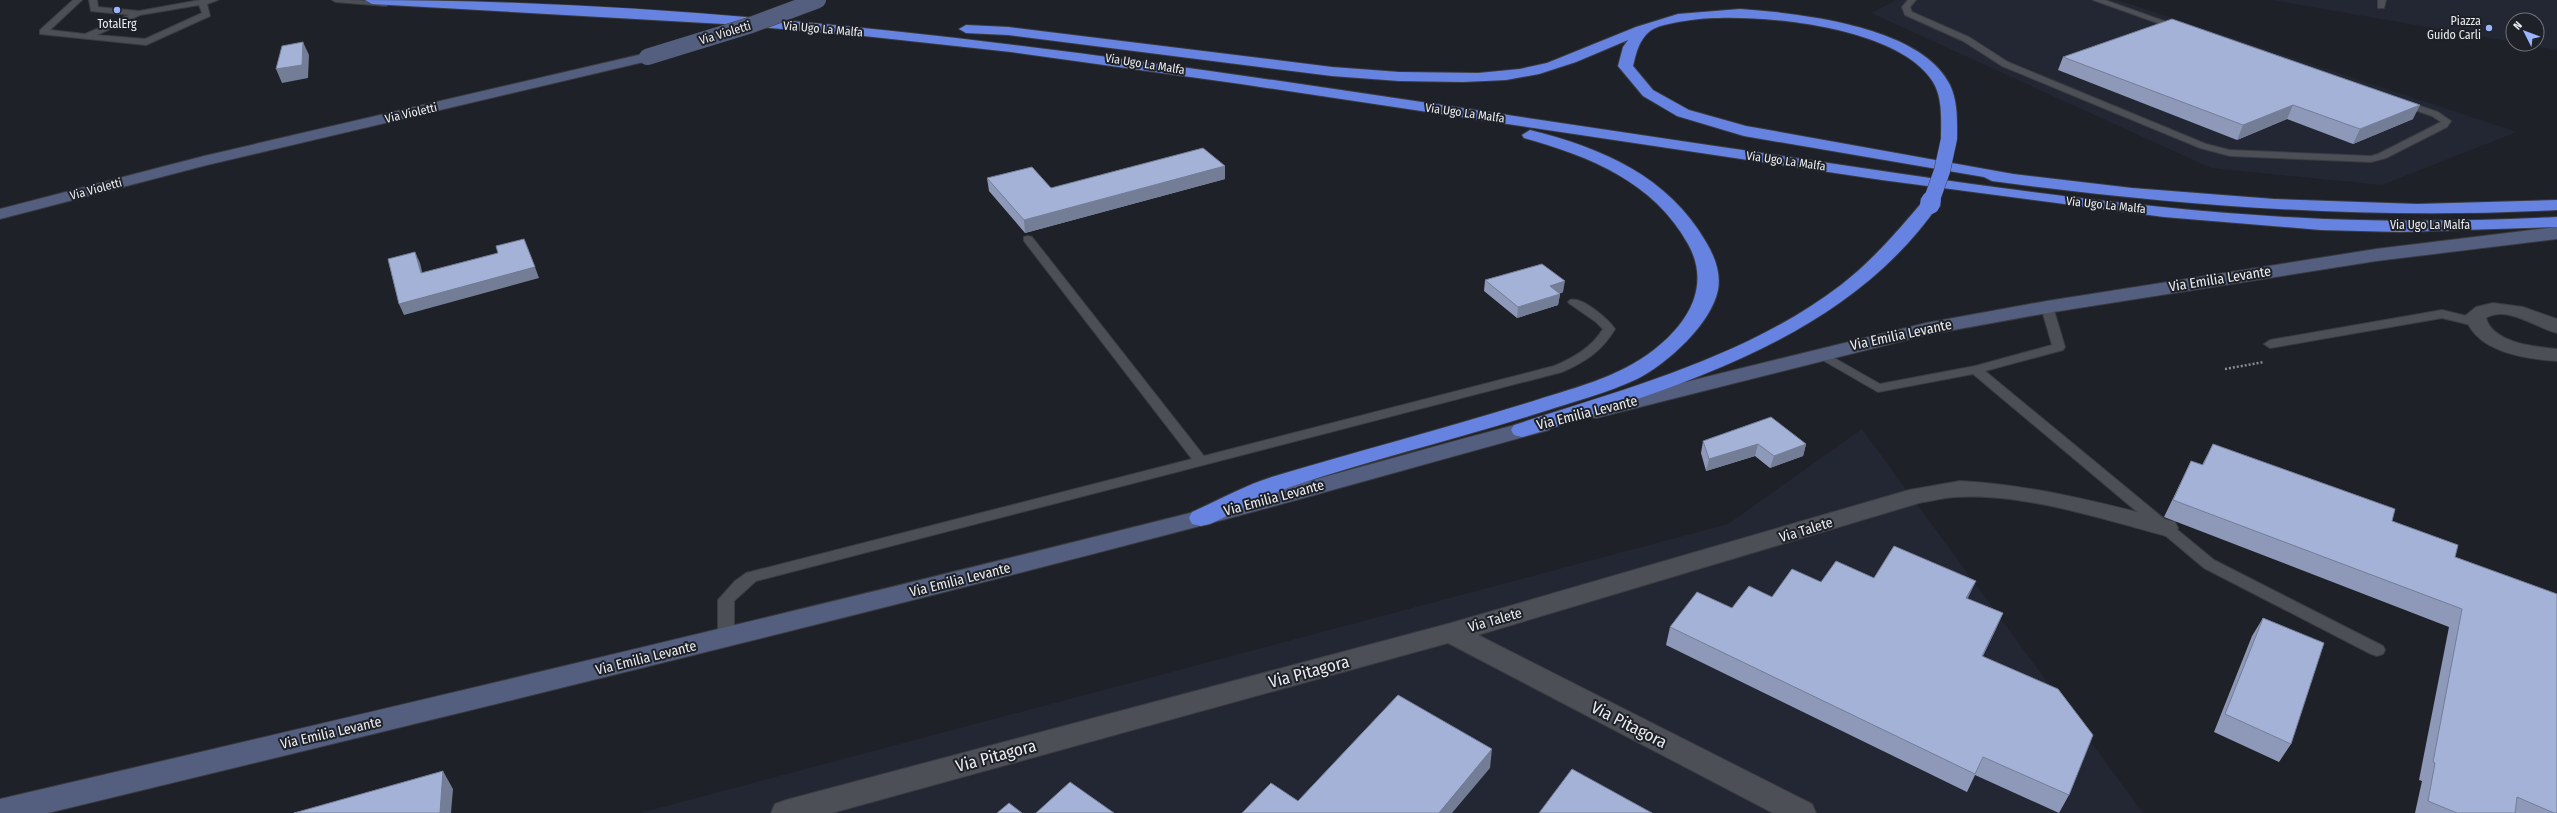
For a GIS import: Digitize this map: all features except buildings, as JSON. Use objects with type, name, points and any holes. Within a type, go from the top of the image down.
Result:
[{"type":"highway","name":"Via Ugo La Malfa","points":[[372,0],[652,15],[951,40],[1110,59],[2035,197],[2149,210],[2323,225],[2465,226],[2557,222]]},
{"type":"highway","name":"Via Ugo La Malfa","points":[[564,0],[724,10],[955,28],[1332,78],[1667,130],[2045,183],[2228,200],[2335,207],[2471,208],[2557,205]]},
{"type":"highway","points":[[955,28],[1008,31],[1373,77],[1476,77],[1532,72],[1592,52],[1645,29],[1682,17],[1748,14],[1818,22],[1875,38],[1912,55],[1935,73],[1942,82],[1946,99],[1949,139],[1942,171],[1930,204],[1900,243],[1873,267],[1819,308],[1776,334],[1668,380],[1522,430]]},
{"type":"highway","points":[[1645,29],[1630,47],[1625,66],[1648,93],[1683,113],[1744,131],[2045,183]]},
{"type":"highway","points":[[1201,518],[1280,482],[1473,427],[1580,393],[1630,374],[1662,354],[1682,335],[1700,308],[1708,290],[1707,260],[1690,230],[1669,205],[1641,180],[1606,161],[1560,143],[1503,128],[1350,102],[1326,92]]},
{"type":"main road","name":"Via Violetti","points":[[0,214],[204,161],[647,58],[752,25],[818,0]]},
{"type":"main road","name":"Via Emilia Levante","points":[[0,812],[726,638],[1201,518],[1522,430],[1818,354],[1926,329],[2047,306],[2376,255],[2557,233]]},
{"type":"street","points":[[2557,327],[2532,316],[2501,309],[2480,312],[2475,316],[2475,322],[2484,333],[2502,343],[2533,353],[2557,355]]},
{"type":"street","name":"Via Talete","points":[[1451,633],[1917,496],[1958,489],[2012,493],[2068,502],[2166,528]]},
{"type":"street","name":"Via Pitagora","points":[[786,813],[1451,633],[1801,813]]},
{"type":"lane","points":[[78,0],[43,32],[146,42],[207,14],[202,2]]},
{"type":"lane","points":[[93,0],[94,9],[139,13]]},
{"type":"lane","points":[[86,36],[139,13],[214,0]]},
{"type":"lane","points":[[336,0],[402,6],[459,5]]},
{"type":"lane","points":[[1912,0],[1906,7],[1908,13],[1966,39],[2005,64],[2203,146],[2230,153],[2371,159],[2382,156],[2444,125],[2446,121],[2435,114],[2397,101]]},
{"type":"lane","points":[[2097,0],[2187,30]]},
{"type":"lane","points":[[1028,239],[1201,461]]},
{"type":"lane","points":[[726,638],[726,600],[740,585],[751,577],[1558,368],[1583,358],[1601,344],[1609,329],[1600,319],[1574,302]]},
{"type":"lane","points":[[1818,354],[1878,388],[1976,370],[2059,347],[2047,306]]},
{"type":"lane","points":[[2270,344],[2442,314],[2475,322]]},
{"type":"lane","points":[[1976,370],[2209,564],[2377,650]]},
{"type":"shaded area","points":[[1896,0],[2118,0],[2517,132],[2382,185],[2211,168],[1871,13]]},
{"type":"shaded area","name":"Piazza Guido Carli","points":[[2272,0],[2557,0],[2557,50],[2545,48],[2545,12],[2505,12],[2505,41]]},
{"type":"shaded area","points":[[1862,429],[2143,813],[640,813],[1728,524]]},
{"type":"place","name":"TotalErg","points":[[117,10]]},
{"type":"place","name":"Piazza Guido Carli","points":[[2489,28]]}]
